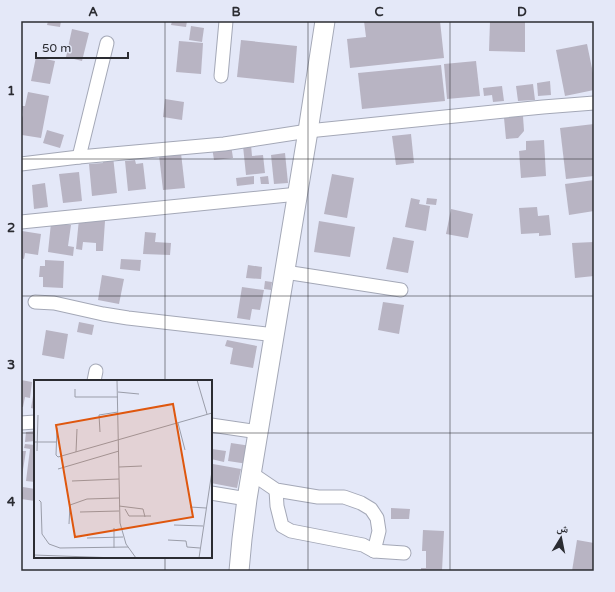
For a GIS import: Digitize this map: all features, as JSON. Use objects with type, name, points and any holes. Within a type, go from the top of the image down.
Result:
[{"type":"main road","points":[[240,571],[242,540],[251,473],[275,335],[325,21]]},
{"type":"street","points":[[220,76],[226,21]]},
{"type":"street","points":[[79,157],[107,43]]},
{"type":"street","points":[[21,164],[79,157],[224,144],[308,131],[594,103]]},
{"type":"street","points":[[21,222],[298,194]]},
{"type":"street","points":[[285,272],[401,290]]},
{"type":"street","points":[[35,302],[54,304],[128,318],[275,335]]},
{"type":"street","points":[[21,423],[34,422]]},
{"type":"street","points":[[212,425],[259,432]]},
{"type":"street","points":[[251,473],[276,490],[318,497],[344,497],[362,503],[371,509],[377,518],[378,532],[374,551]]},
{"type":"street","points":[[276,490],[277,506],[282,526],[291,531],[363,545],[374,551],[404,553]]},
{"type":"street","points":[[212,493],[247,499]]},
{"type":"building","points":[[48,21],[61,21],[60,27],[47,25]]},
{"type":"building","points":[[172,21],[187,21],[186,27],[171,25]]},
{"type":"building","points":[[364,21],[440,21],[444,58],[350,68],[347,39],[366,37]]},
{"type":"building","points":[[490,21],[525,21],[525,52],[489,51]]},
{"type":"building","points":[[191,26],[204,28],[202,42],[189,40]]},
{"type":"building","points":[[72,29],[89,33],[82,61],[66,57]]},
{"type":"building","points":[[241,40],[297,46],[294,83],[237,77]]},
{"type":"building","points":[[179,41],[203,43],[201,74],[176,72]]},
{"type":"building","points":[[587,44],[594,78],[594,90],[565,96],[556,50]]},
{"type":"building","points":[[36,57],[55,61],[50,84],[31,81]]},
{"type":"building","points":[[476,61],[480,96],[447,99],[444,64]]},
{"type":"building","points":[[441,65],[445,101],[362,109],[358,73]]},
{"type":"building","points":[[550,81],[551,95],[538,96],[537,83]]},
{"type":"building","points":[[533,84],[535,100],[518,101],[516,86]]},
{"type":"building","points":[[502,86],[504,101],[493,102],[492,95],[484,96],[483,88]]},
{"type":"building","points":[[28,92],[49,96],[41,138],[22,135],[21,133],[21,121],[23,115],[22,106],[25,106]]},
{"type":"building","points":[[165,99],[184,102],[182,120],[163,117]]},
{"type":"building","points":[[523,116],[524,131],[518,138],[506,139],[504,118]]},
{"type":"building","points":[[594,124],[594,176],[566,179],[560,128]]},
{"type":"building","points":[[47,130],[64,135],[60,148],[43,143]]},
{"type":"building","points":[[411,134],[414,163],[396,165],[392,136]]},
{"type":"building","points":[[544,140],[546,176],[521,178],[519,151],[526,150],[526,141]]},
{"type":"building","points":[[231,145],[233,158],[214,160],[212,147]]},
{"type":"building","points":[[251,145],[252,156],[263,155],[265,173],[246,175],[243,146]]},
{"type":"building","points":[[181,153],[185,188],[163,190],[159,155]]},
{"type":"building","points":[[285,153],[288,183],[274,184],[271,155]]},
{"type":"building","points":[[113,156],[117,193],[92,196],[89,164],[103,163],[102,157]]},
{"type":"building","points":[[135,160],[136,164],[143,163],[146,189],[128,191],[125,161]]},
{"type":"building","points":[[79,172],[82,201],[63,203],[59,174]]},
{"type":"building","points":[[332,174],[354,178],[347,218],[324,214]]},
{"type":"building","points":[[254,176],[254,184],[237,186],[236,178]]},
{"type":"building","points":[[268,176],[269,184],[261,184],[260,177]]},
{"type":"building","points":[[594,180],[594,211],[569,215],[565,184]]},
{"type":"building","points":[[45,183],[48,207],[34,209],[32,185]]},
{"type":"building","points":[[411,198],[420,200],[419,204],[430,206],[426,231],[405,227]]},
{"type":"building","points":[[427,198],[437,199],[436,205],[426,204]]},
{"type":"building","points":[[537,207],[538,216],[549,215],[551,235],[539,236],[539,233],[521,234],[519,208]]},
{"type":"building","points":[[451,209],[473,214],[468,238],[446,234]]},
{"type":"building","points":[[79,219],[105,221],[103,251],[96,251],[96,243],[83,242],[82,250],[76,249]]},
{"type":"building","points":[[319,221],[355,227],[350,257],[314,252]]},
{"type":"building","points":[[51,223],[71,225],[68,246],[74,247],[73,256],[48,252]]},
{"type":"building","points":[[22,231],[41,234],[38,255],[25,253],[24,259],[21,258]]},
{"type":"building","points":[[145,232],[156,233],[155,242],[171,243],[170,255],[143,254]]},
{"type":"building","points":[[393,237],[414,241],[408,273],[386,269]]},
{"type":"building","points":[[594,242],[594,276],[575,278],[572,243]]},
{"type":"building","points":[[121,259],[141,260],[140,271],[120,269]]},
{"type":"building","points":[[45,260],[64,261],[63,288],[43,287],[43,277],[39,277],[40,266],[45,266]]},
{"type":"building","points":[[248,265],[262,267],[261,279],[246,278]]},
{"type":"building","points":[[102,275],[124,279],[119,304],[98,300]]},
{"type":"building","points":[[265,281],[272,282],[271,290],[264,289]]},
{"type":"building","points":[[242,287],[264,290],[260,310],[252,309],[250,320],[237,318]]},
{"type":"building","points":[[383,302],[404,305],[399,334],[378,330]]},
{"type":"building","points":[[79,322],[94,325],[92,335],[77,332]]},
{"type":"building","points":[[46,330],[68,334],[64,359],[42,355]]},
{"type":"building","points":[[227,340],[257,346],[253,368],[230,364],[233,348],[225,346]]},
{"type":"building","points":[[21,380],[32,382],[30,398],[25,397],[23,407],[21,407]]},
{"type":"building","points":[[34,390],[34,409],[31,408]]},
{"type":"building","points":[[34,431],[34,441],[25,442],[26,432]]},
{"type":"building","points":[[231,443],[251,446],[248,464],[228,461]]},
{"type":"building","points":[[25,444],[34,445],[34,482],[26,481],[30,449],[24,448]]},
{"type":"building","points":[[212,449],[226,451],[224,462],[212,459]]},
{"type":"building","points":[[21,451],[26,451],[22,476],[21,476]]},
{"type":"building","points":[[213,464],[241,469],[237,488],[212,483]]},
{"type":"building","points":[[23,487],[34,489],[34,501],[21,499]]},
{"type":"building","points":[[391,508],[410,509],[409,519],[391,519]]},
{"type":"building","points":[[423,530],[444,531],[442,571],[421,571],[421,568],[426,568],[426,551],[422,551]]},
{"type":"building","points":[[577,540],[594,543],[594,571],[572,571]]}]
